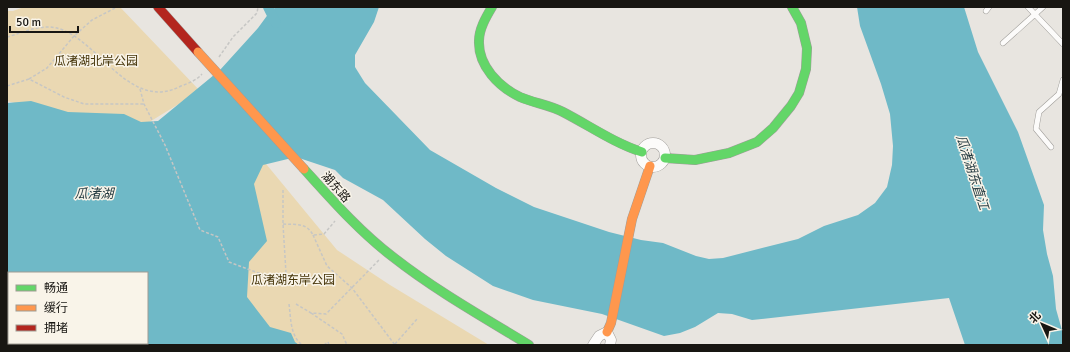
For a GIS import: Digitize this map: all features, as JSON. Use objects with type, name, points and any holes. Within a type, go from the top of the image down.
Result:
[{"type":"street","name":"湖东路","points":[[158,7],[342,211],[386,251],[426,281],[529,345]]},
{"type":"street","points":[[492,7],[484,23],[479,40],[480,50],[482,60],[490,73],[500,83],[521,97],[561,111],[620,144],[642,152]]},
{"type":"street","points":[[665,158],[695,160],[729,153],[757,142],[773,128],[799,92],[806,69],[807,48],[802,22],[792,7]]},
{"type":"street","points":[[656,143],[664,150],[665,158],[660,164],[650,166],[643,160],[642,152],[646,146],[656,143]]},
{"type":"street","points":[[610,345],[611,340],[609,328],[632,219],[650,166]]},
{"type":"street","points":[[594,345],[599,336],[609,328]]},
{"type":"lane","points":[[1028,7],[1063,44]]},
{"type":"lane","points":[[1003,43],[1043,7]]},
{"type":"lane","points":[[1051,147],[1036,129],[1038,112],[1059,94],[1063,80]]},
{"type":"path","points":[[7,86],[28,79],[47,68],[74,36],[92,20],[117,7]]},
{"type":"path","points":[[218,59],[233,37],[257,13],[258,7]]},
{"type":"path","points":[[7,37],[42,27],[51,27],[62,30],[74,36],[140,89],[161,93],[178,88],[199,77],[204,72]]},
{"type":"path","points":[[28,79],[64,97],[84,104],[144,104]]},
{"type":"path","points":[[140,89],[144,104],[168,151],[200,230],[218,237],[229,262],[277,280]]},
{"type":"path","points":[[283,190],[283,224],[286,273]]},
{"type":"path","points":[[313,235],[324,234],[342,211]]},
{"type":"path","points":[[283,224],[302,225],[309,229],[327,266],[352,288],[395,345],[418,318]]},
{"type":"path","points":[[311,313],[326,314],[386,251]]},
{"type":"path","points":[[289,304],[292,332],[297,341],[302,345]]},
{"type":"path","points":[[296,304],[342,334],[347,345]]},
{"type":"path","points":[[324,345],[328,342],[329,345]]},
{"type":"green space","name":"瓜渚湖北岸公园","points":[[24,7],[120,7],[200,91],[138,129],[55,113],[7,101],[7,11],[13,11]]},
{"type":"green space","name":"瓜渚湖东岸公园","points":[[262,159],[337,250],[390,285],[489,345],[286,345],[238,301],[245,183]]},
{"type":"water","points":[[276,7],[379,7],[374,22],[355,55],[355,67],[365,83],[430,150],[496,188],[534,207],[609,232],[641,240],[663,243],[696,256],[709,259],[723,258],[798,239],[824,226],[858,215],[875,203],[887,187],[892,165],[893,146],[890,114],[860,26],[857,7],[964,7],[978,52],[1018,132],[1044,205],[1043,230],[1053,276],[1056,309],[1063,334],[1063,345],[965,345],[949,298],[752,320],[732,314],[718,313],[695,327],[680,333],[664,336],[602,314],[533,300],[493,286],[446,256],[425,239],[383,200],[343,178],[335,170],[296,157],[263,165],[254,184],[267,241],[249,262],[247,297],[270,327],[291,333],[295,342],[299,345],[7,345],[7,103],[31,101],[68,112],[124,114],[141,122],[158,121],[220,70],[258,28],[269,13]]},
{"type":"waterway","points":[[268,7],[276,23]]},
{"type":"traffic: fast","points":[[492,7],[480,32],[479,41],[482,59],[491,75],[512,93],[558,110],[612,139],[642,152]]},
{"type":"traffic: fast","points":[[665,158],[695,160],[729,153],[757,142],[773,128],[791,106],[799,93],[806,69],[807,48],[801,23],[792,7]]},
{"type":"traffic: fast","points":[[304,169],[358,226],[393,257],[442,292],[529,345]]},
{"type":"traffic: slow","points":[[198,52],[304,169]]},
{"type":"traffic: slow","points":[[607,332],[611,323],[632,219],[650,166]]},
{"type":"traffic: jam","points":[[158,7],[198,52]]},
{"type":"water label","name":"瓜渚湖东直江","points":[[973,172]]},
{"type":"water label","name":"瓜渚湖","points":[[94,193]]}]
